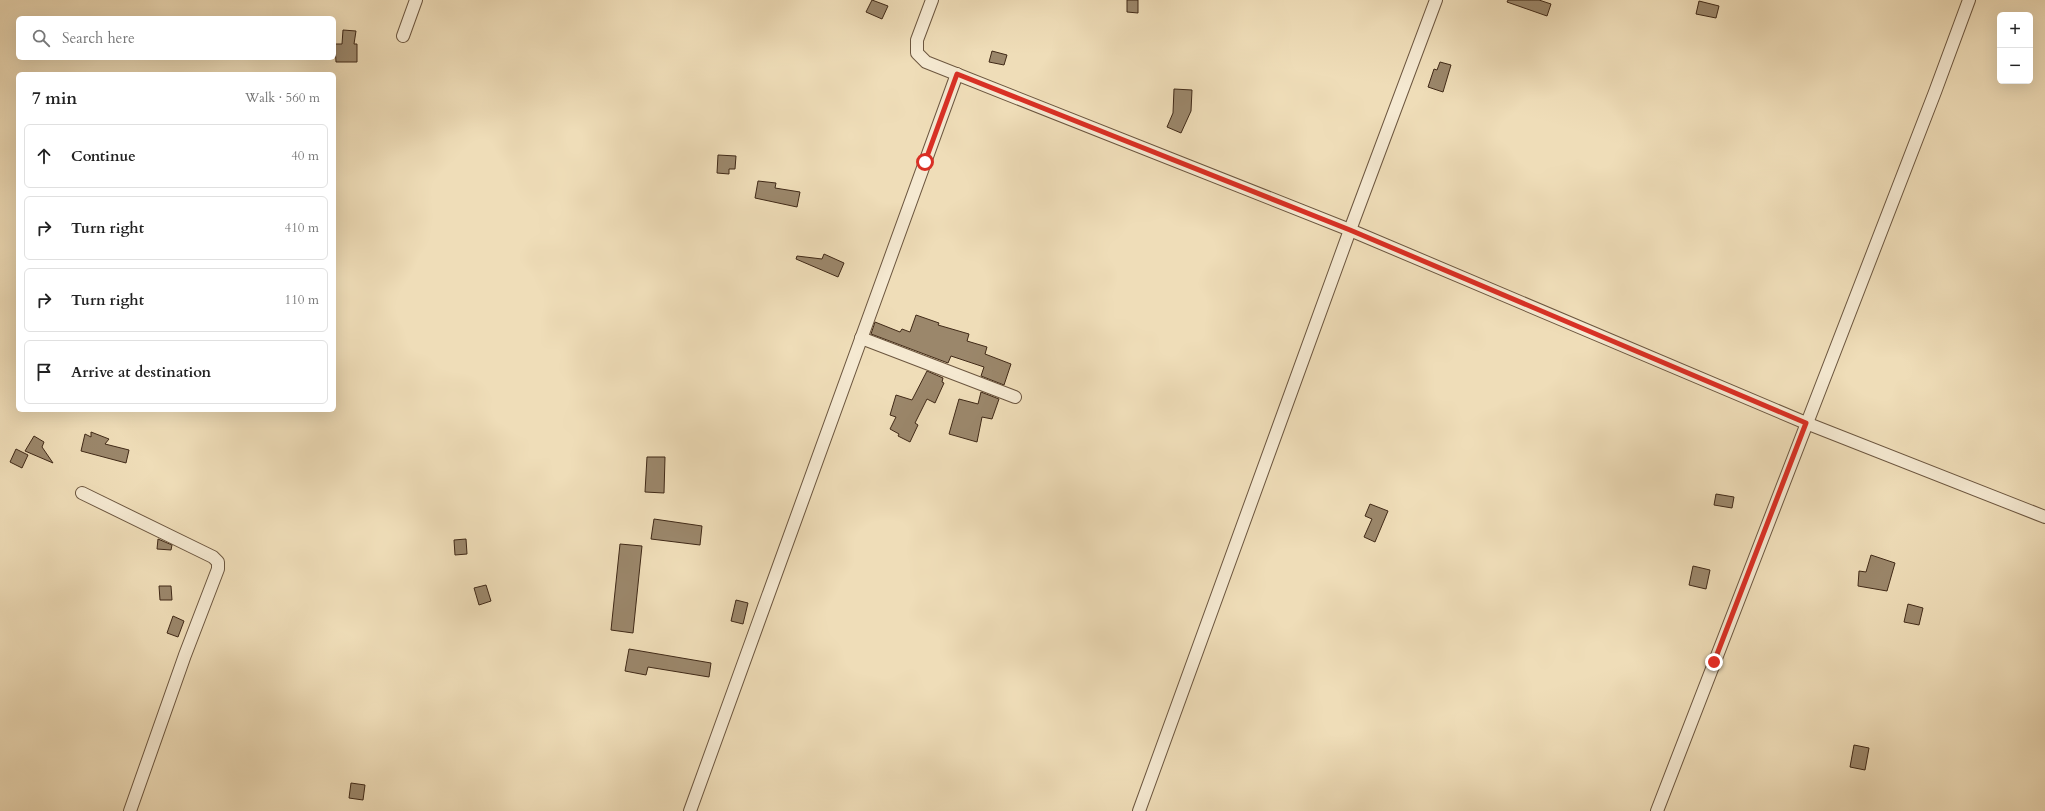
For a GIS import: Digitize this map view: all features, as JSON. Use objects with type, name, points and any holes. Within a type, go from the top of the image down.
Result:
[{"type":"street","points":[[403,36],[416,0]]},
{"type":"street","points":[[932,0],[917,40],[917,53],[926,62],[1350,230],[1806,423],[2045,517]]},
{"type":"street","points":[[1139,811],[1350,230],[1436,0]]},
{"type":"street","points":[[1657,811],[1969,0]]},
{"type":"street","points":[[690,811],[957,74]]},
{"type":"street","points":[[861,338],[1015,397]]},
{"type":"street","points":[[82,493],[184,541],[218,562],[218,569],[185,654],[130,811]]},
{"type":"building","points":[[872,0],[888,6],[882,19],[866,12]]},
{"type":"building","points":[[1127,0],[1138,0],[1138,13],[1127,12]]},
{"type":"building","points":[[1508,0],[1539,0],[1551,4],[1547,16],[1507,2]]},
{"type":"building","points":[[1699,1],[1719,6],[1716,18],[1696,14]]},
{"type":"building","points":[[343,30],[356,31],[354,44],[357,44],[357,62],[336,62],[336,44],[342,44]]},
{"type":"building","points":[[992,51],[1007,55],[1004,65],[989,62]]},
{"type":"building","points":[[1440,62],[1451,65],[1443,92],[1428,87],[1434,69],[1437,70]]},
{"type":"building","points":[[1174,89],[1192,90],[1191,111],[1181,133],[1167,127],[1173,113]]},
{"type":"building","points":[[718,155],[736,156],[735,169],[729,169],[729,174],[717,173]]},
{"type":"building","points":[[758,181],[776,183],[775,188],[800,192],[797,207],[755,198]]},
{"type":"building","points":[[824,254],[844,263],[838,277],[796,259],[797,256],[822,259]]},
{"type":"building","points":[[916,315],[939,323],[938,325],[969,334],[967,341],[987,347],[985,354],[1011,364],[1004,385],[981,376],[984,367],[951,356],[948,363],[871,334],[875,322],[900,332],[902,329],[910,332]]},
{"type":"building","points":[[927,371],[943,378],[942,382],[944,383],[935,403],[927,399],[915,423],[918,425],[910,442],[898,436],[899,434],[890,429],[896,417],[890,415],[896,395],[912,400]]},
{"type":"building","points":[[981,392],[999,399],[992,419],[982,417],[977,442],[949,434],[959,399],[978,404]]},
{"type":"building","points":[[91,432],[109,439],[105,444],[129,450],[126,463],[81,451],[85,434],[91,437]]},
{"type":"building","points":[[34,436],[44,442],[42,447],[53,463],[25,451]]},
{"type":"building","points":[[16,449],[28,455],[22,468],[10,462]]},
{"type":"building","points":[[647,457],[665,457],[664,493],[645,492]]},
{"type":"building","points":[[1716,494],[1734,497],[1732,508],[1714,505]]},
{"type":"building","points":[[1370,504],[1388,511],[1375,542],[1364,537],[1372,519],[1365,516]]},
{"type":"building","points":[[654,519],[702,526],[700,545],[651,539]]},
{"type":"building","points":[[158,539],[172,545],[171,550],[157,549]]},
{"type":"building","points":[[466,539],[467,554],[455,555],[454,540]]},
{"type":"building","points":[[620,544],[642,546],[633,633],[611,630]]},
{"type":"building","points":[[1871,555],[1895,563],[1887,591],[1858,586],[1859,571],[1866,572]]},
{"type":"building","points":[[1693,566],[1710,570],[1706,589],[1689,585]]},
{"type":"building","points":[[486,585],[491,601],[479,605],[474,588]]},
{"type":"building","points":[[159,586],[171,586],[172,600],[160,600]]},
{"type":"building","points":[[736,600],[748,603],[743,624],[731,621]]},
{"type":"building","points":[[1908,604],[1923,608],[1919,625],[1904,622]]},
{"type":"building","points":[[173,616],[184,621],[178,637],[167,633]]},
{"type":"building","points":[[629,649],[711,663],[709,677],[648,667],[646,675],[625,671]]},
{"type":"building","points":[[1854,745],[1869,748],[1865,770],[1850,767]]},
{"type":"building","points":[[351,783],[365,785],[363,800],[349,798]]},
{"type":"route","points":[[925,162],[957,74],[1350,230],[1806,423],[1714,662]]}]
